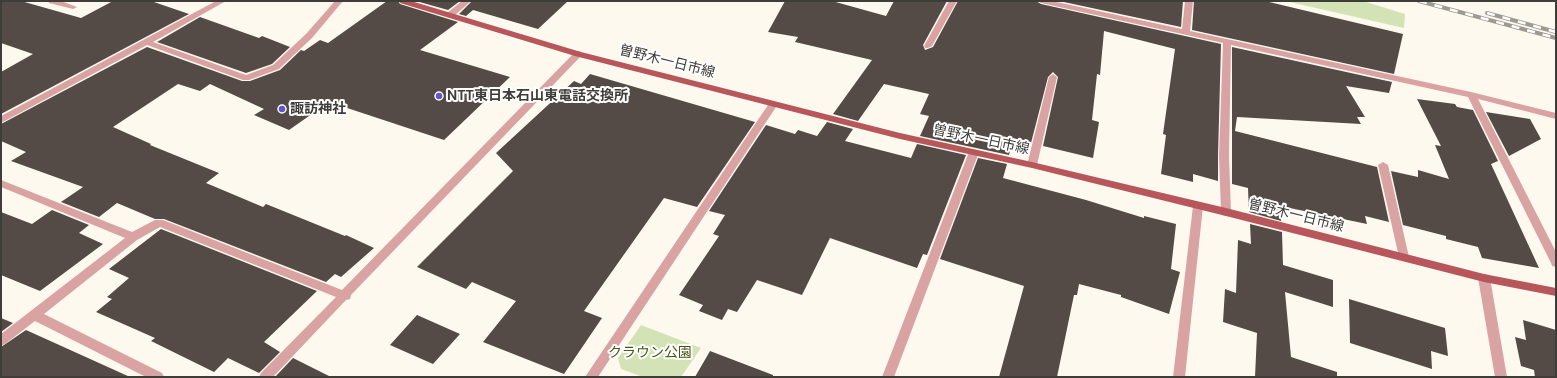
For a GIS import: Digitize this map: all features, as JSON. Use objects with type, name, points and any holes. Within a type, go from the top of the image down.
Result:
[{"type":"main road","name":"曽野木一日市線","points":[[403,1],[578,54],[773,104],[900,136],[1032,165],[1226,212],[1484,278],[1556,292]]},
{"type":"street","points":[[52,1],[72,7]]},
{"type":"street","points":[[1,120],[222,1]]},
{"type":"street","points":[[146,42],[246,78],[276,67],[309,36],[339,1]]},
{"type":"street","points":[[450,15],[466,1]]},
{"type":"street","points":[[928,46],[953,1]]},
{"type":"street","points":[[1041,1],[1075,5],[1186,34],[1556,116]]},
{"type":"street","points":[[1186,34],[1189,2]]},
{"type":"street","points":[[1226,212],[1224,156],[1227,42]]},
{"type":"street","points":[[265,377],[346,296],[578,54]]},
{"type":"street","points":[[1032,165],[1053,77]]},
{"type":"street","points":[[1471,96],[1556,263]]},
{"type":"street","points":[[593,377],[773,104]]},
{"type":"street","points":[[888,377],[974,152]]},
{"type":"street","points":[[1383,165],[1404,257]]},
{"type":"street","points":[[1,183],[133,237]]},
{"type":"street","points":[[1180,377],[1198,206]]},
{"type":"street","points":[[1,341],[36,315],[133,237],[159,223],[346,296]]},
{"type":"street","points":[[1484,278],[1501,377]]},
{"type":"street","points":[[36,315],[158,377]]},
{"type":"green space","points":[[1285,1],[1363,1],[1405,14],[1404,28]]},
{"type":"green space","name":"クラウン公園","points":[[641,325],[701,348],[681,377],[643,377],[621,369],[618,358]]},
{"type":"building","points":[[1,1],[21,1],[81,18],[113,1],[151,1],[189,14],[1,114],[1,72],[33,54],[1,43]]},
{"type":"building","points":[[387,1],[398,1],[400,4],[458,22],[420,50],[510,77],[444,140],[329,102],[289,130],[254,115],[264,109],[210,84],[200,91],[178,84],[113,127],[151,144],[150,145],[219,173],[206,183],[263,207],[266,204],[345,236],[346,235],[374,248],[341,277],[335,274],[326,282],[164,219],[155,219],[117,203],[99,217],[61,202],[83,187],[11,161],[26,152],[1,141],[1,124],[147,47],[242,81],[250,81],[280,70],[301,50],[304,51],[320,40],[328,43]]},
{"type":"building","points":[[416,1],[460,1],[448,10]]},
{"type":"building","points":[[472,1],[568,1],[538,29],[473,10],[466,16],[459,14]]},
{"type":"building","points":[[785,1],[832,1],[886,16],[894,1],[947,1],[923,45],[925,50],[933,47],[958,1],[1036,1],[1041,4],[1221,44],[1218,181],[1193,174],[1193,182],[1161,174],[1166,135],[1163,134],[1175,49],[1104,31],[1100,75],[1097,74],[1092,120],[1099,122],[1093,158],[1043,146],[1058,77],[1053,72],[1048,77],[1031,143],[1013,138],[1009,155],[920,136],[929,116],[920,114],[929,94],[884,84],[858,121],[833,114],[872,60],[795,42],[798,37],[768,32]]},
{"type":"building","points":[[1059,1],[1183,1],[1181,27]]},
{"type":"building","points":[[1194,1],[1265,1],[1403,34],[1394,74],[1192,30]]},
{"type":"building","points":[[200,17],[259,38],[262,36],[290,47],[272,64],[246,73],[157,42]]},
{"type":"building","points":[[1232,47],[1392,82],[1389,93],[1346,86],[1365,117],[1357,117],[1361,124],[1237,117],[1235,131],[1377,167],[1389,222],[1365,216],[1367,224],[1280,206],[1281,221],[1249,212],[1248,188],[1232,184]]},
{"type":"building","points":[[590,74],[755,122],[697,207],[664,198],[584,311],[602,318],[564,374],[483,342],[516,301],[472,282],[466,289],[417,267],[513,171],[496,153],[574,81],[581,84]]},
{"type":"building","points":[[1417,99],[1455,104],[1457,107],[1473,110],[1498,161],[1491,164],[1539,268],[1482,258],[1478,247],[1446,239],[1446,236],[1403,225],[1391,171],[1418,177],[1418,170],[1449,179],[1435,145],[1441,146]]},
{"type":"building","points":[[1486,112],[1530,119],[1541,139],[1509,156]]},
{"type":"building","points":[[827,122],[853,129],[845,141],[911,158],[917,144],[966,155],[927,255],[923,254],[917,268],[830,238],[802,295],[757,280],[737,312],[728,309],[722,320],[699,311],[703,305],[679,295],[719,236],[713,234],[725,215],[709,211],[766,125],[795,134],[798,130],[817,136]]},
{"type":"building","points":[[978,158],[1007,164],[1003,178],[1086,200],[1144,218],[1144,216],[1176,224],[1171,269],[1180,272],[1169,314],[1121,297],[1121,295],[1079,284],[1077,295],[1074,295],[1057,377],[999,377],[1024,286],[940,259]]},
{"type":"building","points":[[52,210],[89,225],[79,233],[103,244],[40,291],[1,275],[1,212],[32,224]]},
{"type":"building","points":[[1250,224],[1282,232],[1283,265],[1333,280],[1333,307],[1285,292],[1291,357],[1337,372],[1337,377],[1255,377],[1257,333],[1223,322],[1225,289],[1236,293],[1238,240],[1251,244]]},
{"type":"building","points":[[161,229],[317,291],[264,342],[280,352],[259,373],[228,358],[214,372],[151,341],[155,338],[96,312],[112,299],[107,297],[129,278],[109,269]]},
{"type":"building","points":[[1349,299],[1445,328],[1448,356],[1431,351],[1432,369],[1350,343]]},
{"type":"building","points":[[417,315],[460,334],[433,364],[390,345]]},
{"type":"building","points":[[1,318],[13,323],[1,332]]},
{"type":"building","points":[[1523,320],[1556,330],[1556,377],[1535,377],[1534,370],[1521,366],[1515,337],[1526,340]]},
{"type":"building","points":[[26,330],[130,377],[1,377],[1,347]]},
{"type":"building","points":[[710,351],[773,375],[773,377],[695,377]]},
{"type":"building","points":[[293,358],[331,377],[275,377]]},
{"type":"railway","points":[[1419,1],[1556,38]]},
{"type":"railway","points":[[1487,13],[1556,32]]},
{"type":"place","name":"NTT東日本石山東電話交換所","points":[[439,96]]},
{"type":"place","name":"諏訪神社","points":[[282,109]]}]
